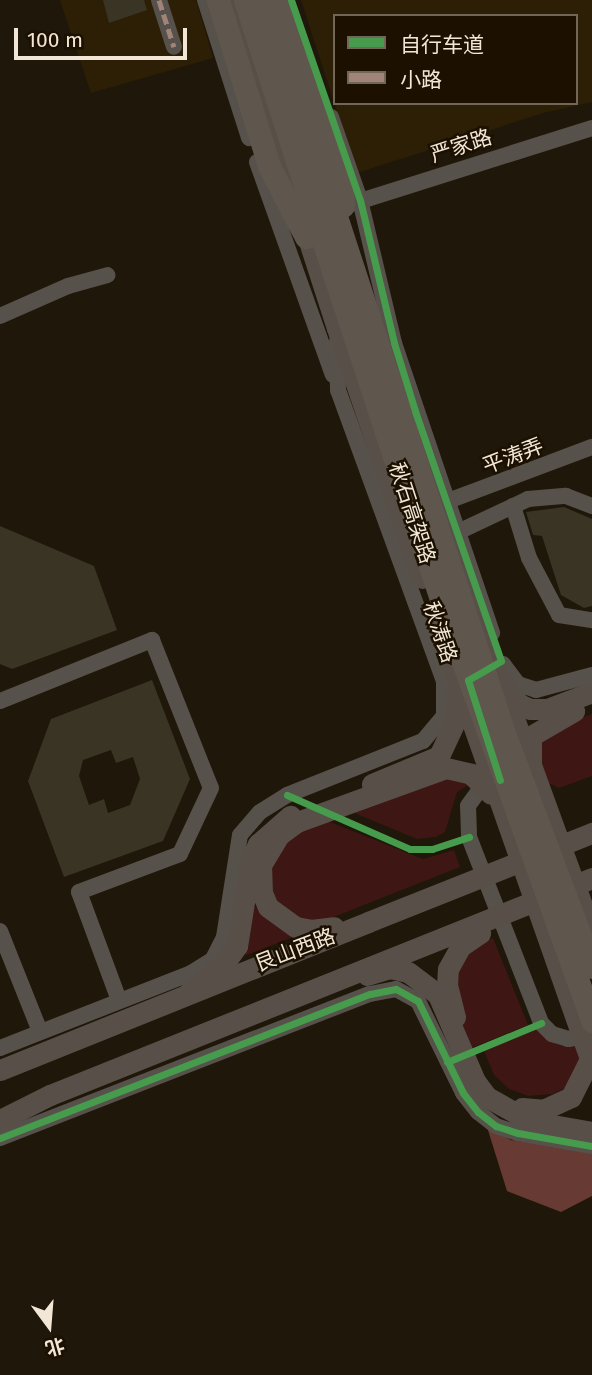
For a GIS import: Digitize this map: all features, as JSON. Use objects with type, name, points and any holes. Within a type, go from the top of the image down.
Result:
[{"type":"highway","points":[[218,0],[269,166],[306,237]]},
{"type":"highway","name":"秋石高架路","points":[[245,0],[444,609],[591,1043]]},
{"type":"highway","name":"秋石高架路","points":[[264,0],[504,733],[592,967]]},
{"type":"highway","points":[[280,0],[342,183],[352,203]]},
{"type":"main road","name":"秋涛路","points":[[230,0],[306,237],[458,682],[591,1043]]},
{"type":"main road","name":"秋涛路","points":[[280,0],[352,203],[396,380],[592,932]]},
{"type":"main road","points":[[500,670],[519,704],[530,709],[547,709],[592,692]]},
{"type":"main road","points":[[189,992],[226,961],[237,946],[246,878],[258,844],[290,815],[439,756],[455,722],[458,682]]},
{"type":"main road","points":[[531,764],[531,736],[592,704]]},
{"type":"main road","points":[[368,922],[311,930],[282,919],[268,906],[262,893],[261,865],[279,835],[297,822],[446,768],[471,774],[497,788]]},
{"type":"main road","name":"艮山西路","points":[[6,1066],[592,834]]},
{"type":"main road","points":[[0,1120],[50,1095],[582,885],[592,878]]},
{"type":"main road","points":[[515,910],[461,946],[448,969],[449,1001],[482,1080],[513,1107],[543,1110],[570,1097],[591,1043]]},
{"type":"main road","points":[[292,999],[390,968],[408,972],[438,995],[475,1081],[487,1097],[530,1121],[592,1132]]},
{"type":"main road","points":[[0,1110],[50,1095]]},
{"type":"street","points":[[159,0],[174,47]]},
{"type":"street","points":[[0,1048],[39,1029],[191,973],[213,959],[224,937],[240,835],[260,812],[287,795],[423,741],[444,716],[458,682],[338,390],[205,0]]},
{"type":"street","points":[[292,0],[394,343],[448,501],[500,670],[518,684],[536,690],[592,675]]},
{"type":"street","name":"严家路","points":[[352,203],[592,128]]},
{"type":"street","points":[[0,316],[68,286],[108,275]]},
{"type":"street","points":[[337,328],[338,390]]},
{"type":"street","name":"平涛弄","points":[[448,501],[592,447]]},
{"type":"street","points":[[458,532],[528,499],[566,496],[592,506]]},
{"type":"street","points":[[513,506],[544,592],[559,615],[592,620]]},
{"type":"street","points":[[0,701],[152,640],[211,788],[180,854],[79,892],[119,1000]]},
{"type":"street","points":[[458,682],[500,670]]},
{"type":"street","points":[[591,1043],[568,1040],[552,1034],[541,1023],[469,837],[468,806],[478,792],[528,776],[548,791],[592,911]]},
{"type":"street","points":[[0,931],[39,1029]]},
{"type":"street","points":[[0,1138],[370,994],[396,989],[418,1001],[463,1093],[478,1112],[496,1126],[518,1133],[592,1146]]},
{"type":"shaded area","points":[[60,0],[196,0],[213,58],[91,93]]},
{"type":"shaded area","points":[[301,0],[592,0],[592,102],[543,113],[357,173],[335,105],[578,105],[578,14],[333,14],[333,99]]},
{"type":"shaded area","points":[[592,714],[592,776],[559,788],[544,781],[536,745],[556,727]]},
{"type":"shaded area","points":[[437,775],[470,784],[457,792],[445,832],[436,837],[417,839],[347,810]]},
{"type":"shaded area","points":[[325,820],[423,859],[454,850],[460,867],[331,918],[300,923],[276,904],[268,881],[270,867],[282,842]]},
{"type":"shaded area","points":[[260,906],[291,931],[291,938],[247,955],[241,951],[252,908]]},
{"type":"shaded area","points":[[493,938],[528,1025],[471,1048],[455,1009],[455,970],[473,948]]},
{"type":"shaded area","points":[[539,1028],[582,1049],[573,1084],[553,1094],[528,1096],[509,1089],[494,1075],[484,1051]]},
{"type":"shaded area","points":[[487,1127],[511,1140],[592,1152],[592,1196],[561,1212],[507,1191]]},
{"type":"building","points":[[103,0],[144,0],[147,10],[109,23]]},
{"type":"building","points":[[564,507],[592,519],[592,606],[584,608],[561,595],[542,536],[533,535],[526,512]]},
{"type":"building","points":[[0,526],[94,566],[117,630],[12,669],[0,664]]},
{"type":"building","points":[[152,680],[190,779],[163,841],[64,877],[28,781],[51,719]],"holes":[[[111,750],[116,763],[133,757],[140,779],[130,805],[108,813],[104,799],[89,805],[79,776],[83,760]]]},
{"type":"marked path","points":[[159,0],[174,47]]},
{"type":"cycle path","points":[[291,0],[360,200],[394,343],[415,411],[501,661],[468,680],[500,780]]},
{"type":"cycle path","points":[[287,795],[410,849],[432,849],[469,837]]},
{"type":"cycle path","points":[[0,1138],[370,994],[396,989],[418,1001],[463,1093],[478,1112],[496,1126],[518,1133],[592,1146]]},
{"type":"cycle path","points":[[447,1062],[541,1023]]}]
